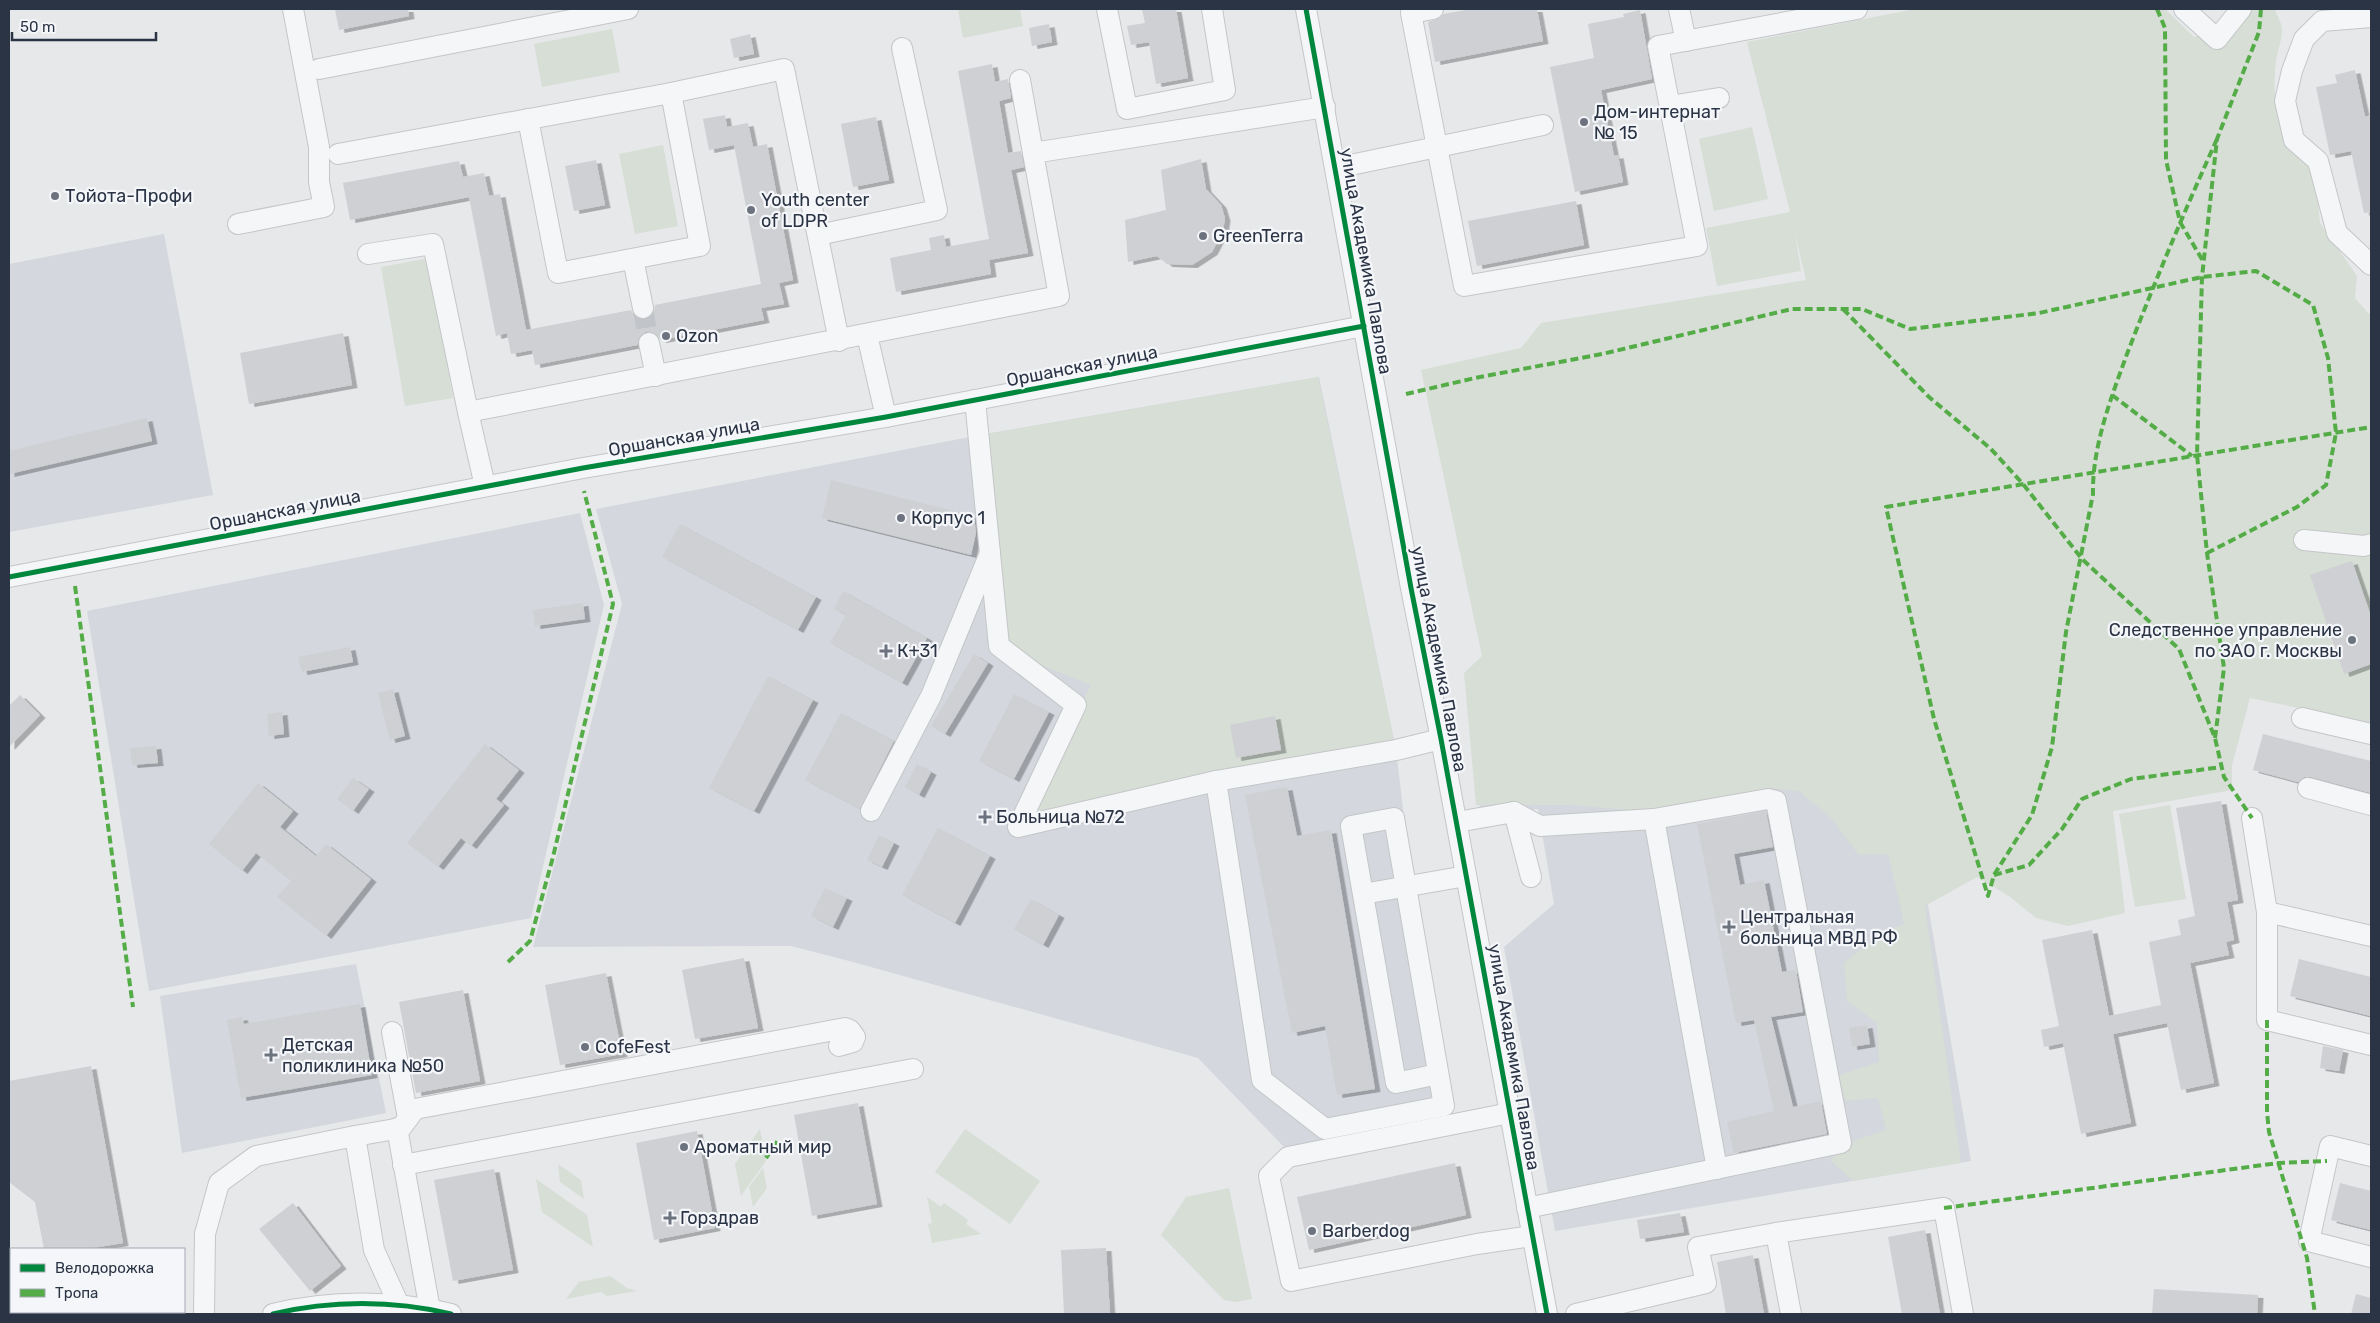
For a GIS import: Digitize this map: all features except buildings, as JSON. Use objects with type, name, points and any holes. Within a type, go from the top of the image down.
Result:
[{"type":"street","points":[[238,224],[324,207],[319,182],[319,148],[293,9]]},
{"type":"street","points":[[318,69],[628,9]]},
{"type":"street","points":[[1107,9],[1127,109],[1225,90],[1212,9]]},
{"type":"street","name":"улица Академика Павлова","points":[[1306,9],[1411,588],[1441,739],[1547,1314]]},
{"type":"street","points":[[1433,9],[1411,13],[1464,286],[1697,246],[1658,46],[1857,9]]},
{"type":"street","points":[[1679,9],[1686,41]]},
{"type":"street","points":[[2184,9],[2217,39],[2241,9]]},
{"type":"street","points":[[2371,17],[2322,22],[2304,39],[2292,71],[2285,101],[2294,140],[2318,161],[2337,233],[2371,265]]},
{"type":"street","points":[[818,235],[936,210],[902,48]]},
{"type":"street","points":[[338,154],[671,93],[784,69],[839,341]]},
{"type":"street","points":[[468,412],[839,341],[1059,296],[1020,80]]},
{"type":"street","points":[[528,119],[558,273],[700,246],[671,93]]},
{"type":"street","points":[[1670,106],[1719,98]]},
{"type":"street","points":[[1034,153],[1325,107]]},
{"type":"street","points":[[1336,168],[1543,124]]},
{"type":"street","points":[[368,254],[433,244],[485,486]]},
{"type":"street","points":[[633,259],[643,308]]},
{"type":"street","name":"Оршанская улица","points":[[9,577],[485,486],[886,417],[1364,326]]},
{"type":"street","points":[[867,335],[886,417]]},
{"type":"street","points":[[650,343],[656,376]]},
{"type":"street","points":[[975,400],[999,646],[1076,705],[1018,826],[1216,781],[1396,750],[1441,739]]},
{"type":"street","points":[[2304,540],[2364,546],[2371,544]]},
{"type":"street","points":[[871,811],[930,696],[990,551]]},
{"type":"street","points":[[2302,718],[2371,734]]},
{"type":"street","points":[[1216,781],[1262,1080],[1325,1129],[1444,1106],[1394,818],[1352,826],[1396,1083],[1438,1074]]},
{"type":"street","points":[[2308,788],[2371,805]]},
{"type":"street","points":[[1456,822],[1514,812],[1540,826],[1654,819],[1768,799],[1776,801],[1842,1143],[1527,1208]]},
{"type":"street","points":[[1514,812],[1530,877]]},
{"type":"street","points":[[2252,818],[2267,912],[2267,1020],[2371,1045]]},
{"type":"street","points":[[1654,819],[1717,1169]]},
{"type":"street","points":[[1364,894],[1466,876]]},
{"type":"street","points":[[2267,912],[2371,936]]},
{"type":"street","points":[[204,1314],[205,1234],[219,1183],[256,1156],[355,1136],[402,1123],[415,1110],[845,1028],[850,1030],[855,1037],[853,1042],[839,1046]]},
{"type":"street","points":[[392,1032],[402,1123],[403,1165],[430,1310]]},
{"type":"street","points":[[403,1165],[913,1069]]},
{"type":"street","points":[[1510,1113],[1288,1157],[1269,1176],[1291,1281],[1477,1244],[1532,1236]]},
{"type":"street","points":[[355,1136],[374,1250],[399,1305]]},
{"type":"street","points":[[2371,1156],[2330,1146],[2309,1241],[2371,1257]]},
{"type":"street","points":[[1576,1314],[1706,1283],[1698,1248],[1776,1233],[1944,1208],[1963,1314]]},
{"type":"street","points":[[1776,1233],[1791,1314]]},
{"type":"street","points":[[273,1314],[325,1306],[368,1304],[399,1305],[451,1314]]},
{"type":"shaded area","points":[[958,9],[1020,9],[1023,26],[963,38]]},
{"type":"shaded area","points":[[1915,9],[2165,9],[2194,37],[2225,26],[2240,9],[2275,9],[2282,30],[2275,76],[2276,105],[2279,118],[2284,131],[2292,142],[2314,162],[2320,223],[2357,276],[2355,298],[2369,314],[2371,313],[2371,723],[2250,698],[2232,765],[2232,790],[2113,811],[2125,913],[2068,926],[2036,918],[2009,896],[1977,877],[1925,906],[1961,1163],[1853,1181],[1830,1160],[1856,1140],[1886,1130],[1878,1098],[1845,1101],[1839,1075],[1879,1062],[1877,1023],[1847,1001],[1844,963],[1877,937],[1904,923],[1888,854],[1859,855],[1831,818],[1799,791],[1767,788],[1682,815],[1574,805],[1476,805],[1464,673],[1482,656],[1421,370],[1521,348],[1541,323],[1806,280],[1795,233],[1801,271],[1717,286],[1706,228],[1790,212],[1747,42]]},
{"type":"shaded area","points":[[612,29],[620,72],[542,87],[534,44]]},
{"type":"shaded area","points":[[1752,127],[1768,199],[1714,211],[1699,139]]},
{"type":"shaded area","points":[[663,145],[678,226],[635,234],[619,154]]},
{"type":"shaded area","points":[[164,234],[213,495],[9,532],[9,264]]},
{"type":"shaded area","points":[[429,258],[453,398],[405,406],[381,267]]},
{"type":"shaded area","points":[[1318,377],[1396,750],[1021,823],[1091,685],[1009,652],[992,467],[980,435]]},
{"type":"shaded area","name":"Больница №72","points":[[1319,377],[1396,750],[1412,884],[1454,1117],[1286,1149],[1198,1058],[853,962],[791,946],[533,947],[622,604],[596,509],[980,435]]},
{"type":"shaded area","points":[[580,513],[604,605],[531,918],[149,991],[87,611]]},
{"type":"shaded area","name":"Центральная больница МВД РФ","points":[[1886,655],[1971,1161],[1555,1231],[1504,947],[1554,904],[1538,809],[1514,812],[1480,810],[1472,720]]},
{"type":"shaded area","points":[[2170,805],[2186,899],[2135,907],[2119,814]]},
{"type":"shaded area","name":"Детская поликлиника №50","points":[[356,964],[386,1113],[182,1153],[160,996]]},
{"type":"shaded area","points":[[760,1129],[766,1161],[741,1196],[735,1164]]},
{"type":"shaded area","points":[[965,1129],[1040,1181],[1010,1224],[935,1172]]},
{"type":"shaded area","points":[[558,1164],[581,1180],[584,1199],[560,1182]]},
{"type":"shaded area","points":[[763,1168],[767,1188],[753,1207],[749,1187]]},
{"type":"shaded area","points":[[536,1179],[587,1215],[593,1247],[542,1212]]},
{"type":"shaded area","points":[[1229,1188],[1252,1299],[1236,1302],[1224,1300],[1161,1235],[1186,1197]]},
{"type":"shaded area","points":[[927,1197],[941,1207],[944,1203],[968,1220],[966,1224],[981,1234],[932,1243],[928,1224],[932,1223]]},
{"type":"shaded area","points":[[610,1276],[627,1288],[637,1291],[607,1296],[601,1292],[566,1299],[579,1282]]},
{"type":"tunnel","points":[[643,308],[649,343]]},
{"type":"marked path","points":[[2157,9],[2165,28],[2166,160],[2180,222],[2203,261]]},
{"type":"marked path","points":[[2215,738],[2224,668],[2207,553],[2197,455],[2202,277],[2217,139],[2259,32],[2261,9]]},
{"type":"marked path","points":[[2217,139],[2148,300],[2109,405],[2099,441],[2096,458],[2094,476],[2093,494],[2066,632],[2052,747],[2032,815],[1994,875],[1988,896],[1934,719],[1886,507],[2068,477],[2129,467],[2190,457],[2371,427]]},
{"type":"marked path","points":[[1406,394],[1475,378],[1602,354],[1792,309],[1862,309],[1910,329],[2039,313],[2202,277],[2256,271],[2313,305],[2328,358],[2336,433],[2326,485],[2297,507],[2207,553]]},
{"type":"marked path","points":[[1843,309],[1929,397],[1991,449],[2023,484],[2082,559],[2179,649],[2215,738],[2224,777],[2252,818]]},
{"type":"marked path","points":[[2112,395],[2192,456]]},
{"type":"marked path","points":[[508,962],[530,941],[553,857],[613,604],[584,491]]},
{"type":"marked path","points":[[75,586],[133,1007]]},
{"type":"marked path","points":[[1994,875],[2029,865],[2062,829],[2082,799],[2131,779],[2222,767]]},
{"type":"marked path","points":[[2267,1020],[2267,1112],[2269,1132],[2307,1258],[2315,1314]]},
{"type":"marked path","points":[[766,1158],[779,1139]]},
{"type":"marked path","points":[[1944,1208],[2278,1163],[2327,1161]]},
{"type":"cycle path","points":[[1306,9],[1411,588],[1441,739],[1547,1314]]},
{"type":"cycle path","points":[[9,577],[583,468],[886,417],[1364,326]]},
{"type":"cycle path","points":[[273,1314],[295,1309],[339,1304],[385,1304],[429,1309],[451,1314]]},
{"type":"place","name":"Дом-интернат № 15","points":[[1584,122]]},
{"type":"place","name":"Тойота-Профи","points":[[55,196]]},
{"type":"place","name":"Youth center of LDPR","points":[[751,210]]},
{"type":"place","name":"GreenTerra","points":[[1203,236]]},
{"type":"place","name":"Ozon","points":[[666,336]]},
{"type":"place","name":"Корпус 1","points":[[901,518]]},
{"type":"place","name":"Следственное управление по ЗАО г. Москвы","points":[[2352,640]]},
{"type":"place","name":"К+31","points":[[886,651]]},
{"type":"place","name":"Больница №72","points":[[985,817]]},
{"type":"place","name":"Центральная больница МВД РФ","points":[[1729,927]]},
{"type":"place","name":"CofeFest","points":[[585,1047]]},
{"type":"place","name":"Детская поликлиника №50","points":[[271,1055]]},
{"type":"place","name":"Ароматный мир","points":[[684,1147]]},
{"type":"place","name":"Горздрав","points":[[670,1218]]},
{"type":"place","name":"Barberdog","points":[[1312,1231]]}]
